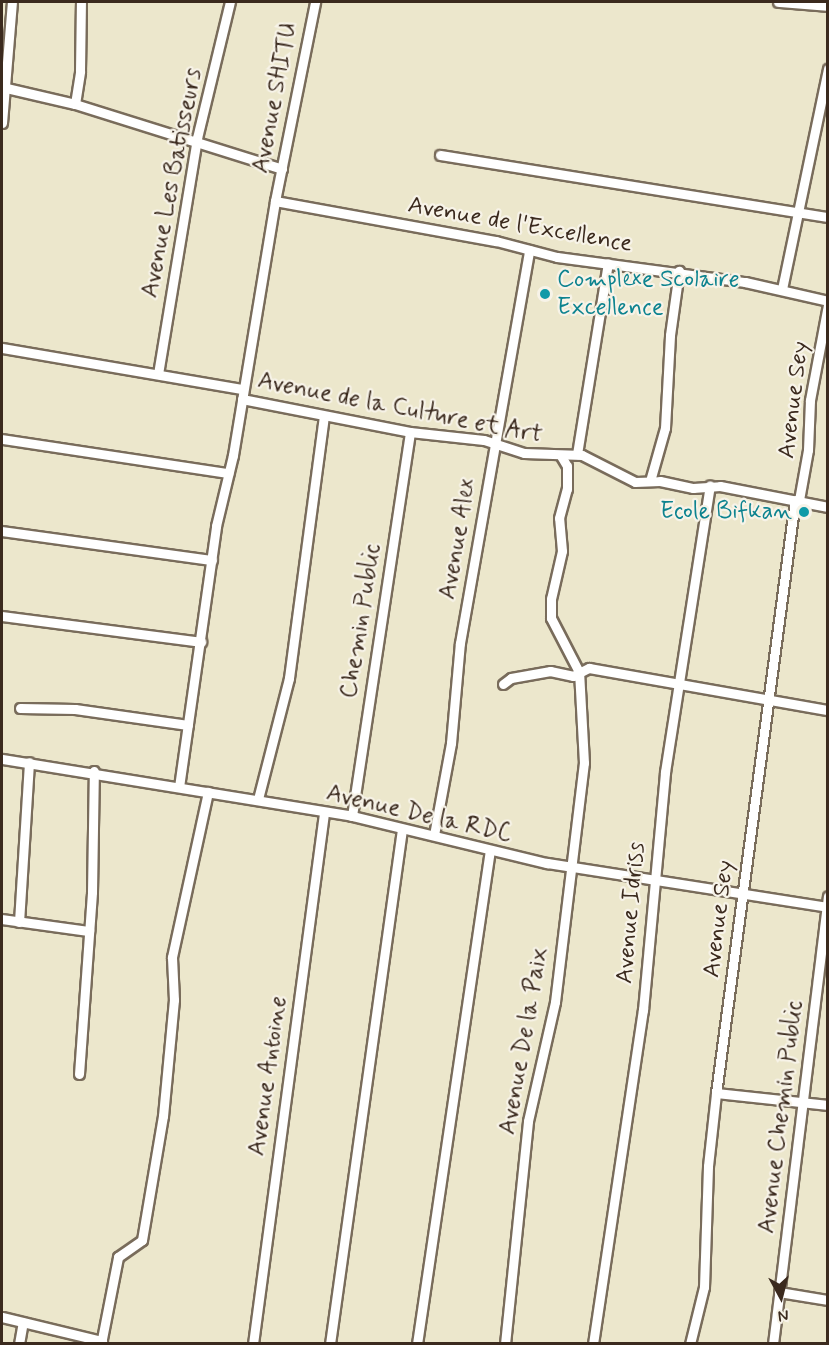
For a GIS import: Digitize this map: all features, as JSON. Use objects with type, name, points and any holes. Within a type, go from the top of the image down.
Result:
[{"type":"street","points":[[2,123],[12,2]]},
{"type":"street","points":[[75,104],[80,71],[81,2]]},
{"type":"street","name":"Avenue Les Batisseurs","points":[[158,374],[196,142],[230,2]]},
{"type":"street","name":"Avenue SHITU","points":[[179,787],[212,560],[275,201],[315,2]]},
{"type":"street","points":[[778,2],[828,6]]},
{"type":"street","points":[[782,289],[796,210],[828,69]]},
{"type":"street","points":[[4,88],[75,104],[282,169]]},
{"type":"street","points":[[440,155],[828,216]]},
{"type":"street","name":"Avenue de l'Excellence","points":[[275,201],[529,250],[608,263],[680,271],[782,289],[828,303]]},
{"type":"street","name":"Avenue Alex","points":[[434,835],[451,743],[460,643],[529,250]]},
{"type":"street","points":[[577,454],[608,263]]},
{"type":"street","points":[[650,481],[665,428],[670,335],[680,271]]},
{"type":"street","name":"Avenue Sey","points":[[690,1344],[704,1287],[708,1166],[766,701],[797,500],[808,450],[810,400],[828,303]]},
{"type":"street","name":"Avenue de la Culture et Art","points":[[2,348],[158,374],[298,407],[324,417],[495,444],[524,453],[561,456],[577,454],[601,461],[630,481],[650,481],[693,488],[710,486],[828,507]]},
{"type":"street","points":[[258,799],[290,678],[324,417]]},
{"type":"street","name":"Chemin Public","points":[[352,816],[410,432]]},
{"type":"street","points":[[2,439],[228,473]]},
{"type":"street","points":[[561,456],[567,466],[567,489],[559,518],[562,551],[551,599],[551,618],[579,672]]},
{"type":"street","name":"Avenue Idriss","points":[[593,1344],[643,1010],[665,772],[681,684],[694,571],[710,486]]},
{"type":"street","points":[[2,531],[212,560]]},
{"type":"street","points":[[2,616],[201,642]]},
{"type":"street","points":[[503,684],[512,678],[550,671],[573,676],[589,668],[766,701],[828,710]]},
{"type":"street","name":"Avenue De la Paix","points":[[505,1344],[528,1121],[555,1002],[584,763],[579,672]]},
{"type":"street","points":[[20,708],[75,709],[188,725]]},
{"type":"street","name":"Avenue De la RDC","points":[[2,759],[94,771],[258,799],[324,813],[352,816],[490,850],[570,866],[827,907]]},
{"type":"street","points":[[19,922],[29,762]]},
{"type":"street","points":[[79,1074],[89,932],[94,771]]},
{"type":"street","points":[[2,1317],[101,1342],[118,1257],[142,1240],[153,1157],[163,1116],[174,1000],[173,949],[208,792]]},
{"type":"street","name":"Avenue Antoine","points":[[253,1344],[324,813]]},
{"type":"street","points":[[330,1344],[402,829]]},
{"type":"street","points":[[417,1344],[490,850]]},
{"type":"street","name":"Avenue Chemin Public","points":[[773,1344],[828,896]]},
{"type":"street","points":[[2,919],[89,932]]},
{"type":"street","points":[[716,1093],[828,1105]]},
{"type":"street","points":[[779,1292],[828,1300]]},
{"type":"street","points":[[19,1344],[23,1322]]},
{"type":"place","name":"Complexe Scolaire Excellence","points":[[545,294]]},
{"type":"place","name":"Ecole Bifkan","points":[[804,512]]}]
